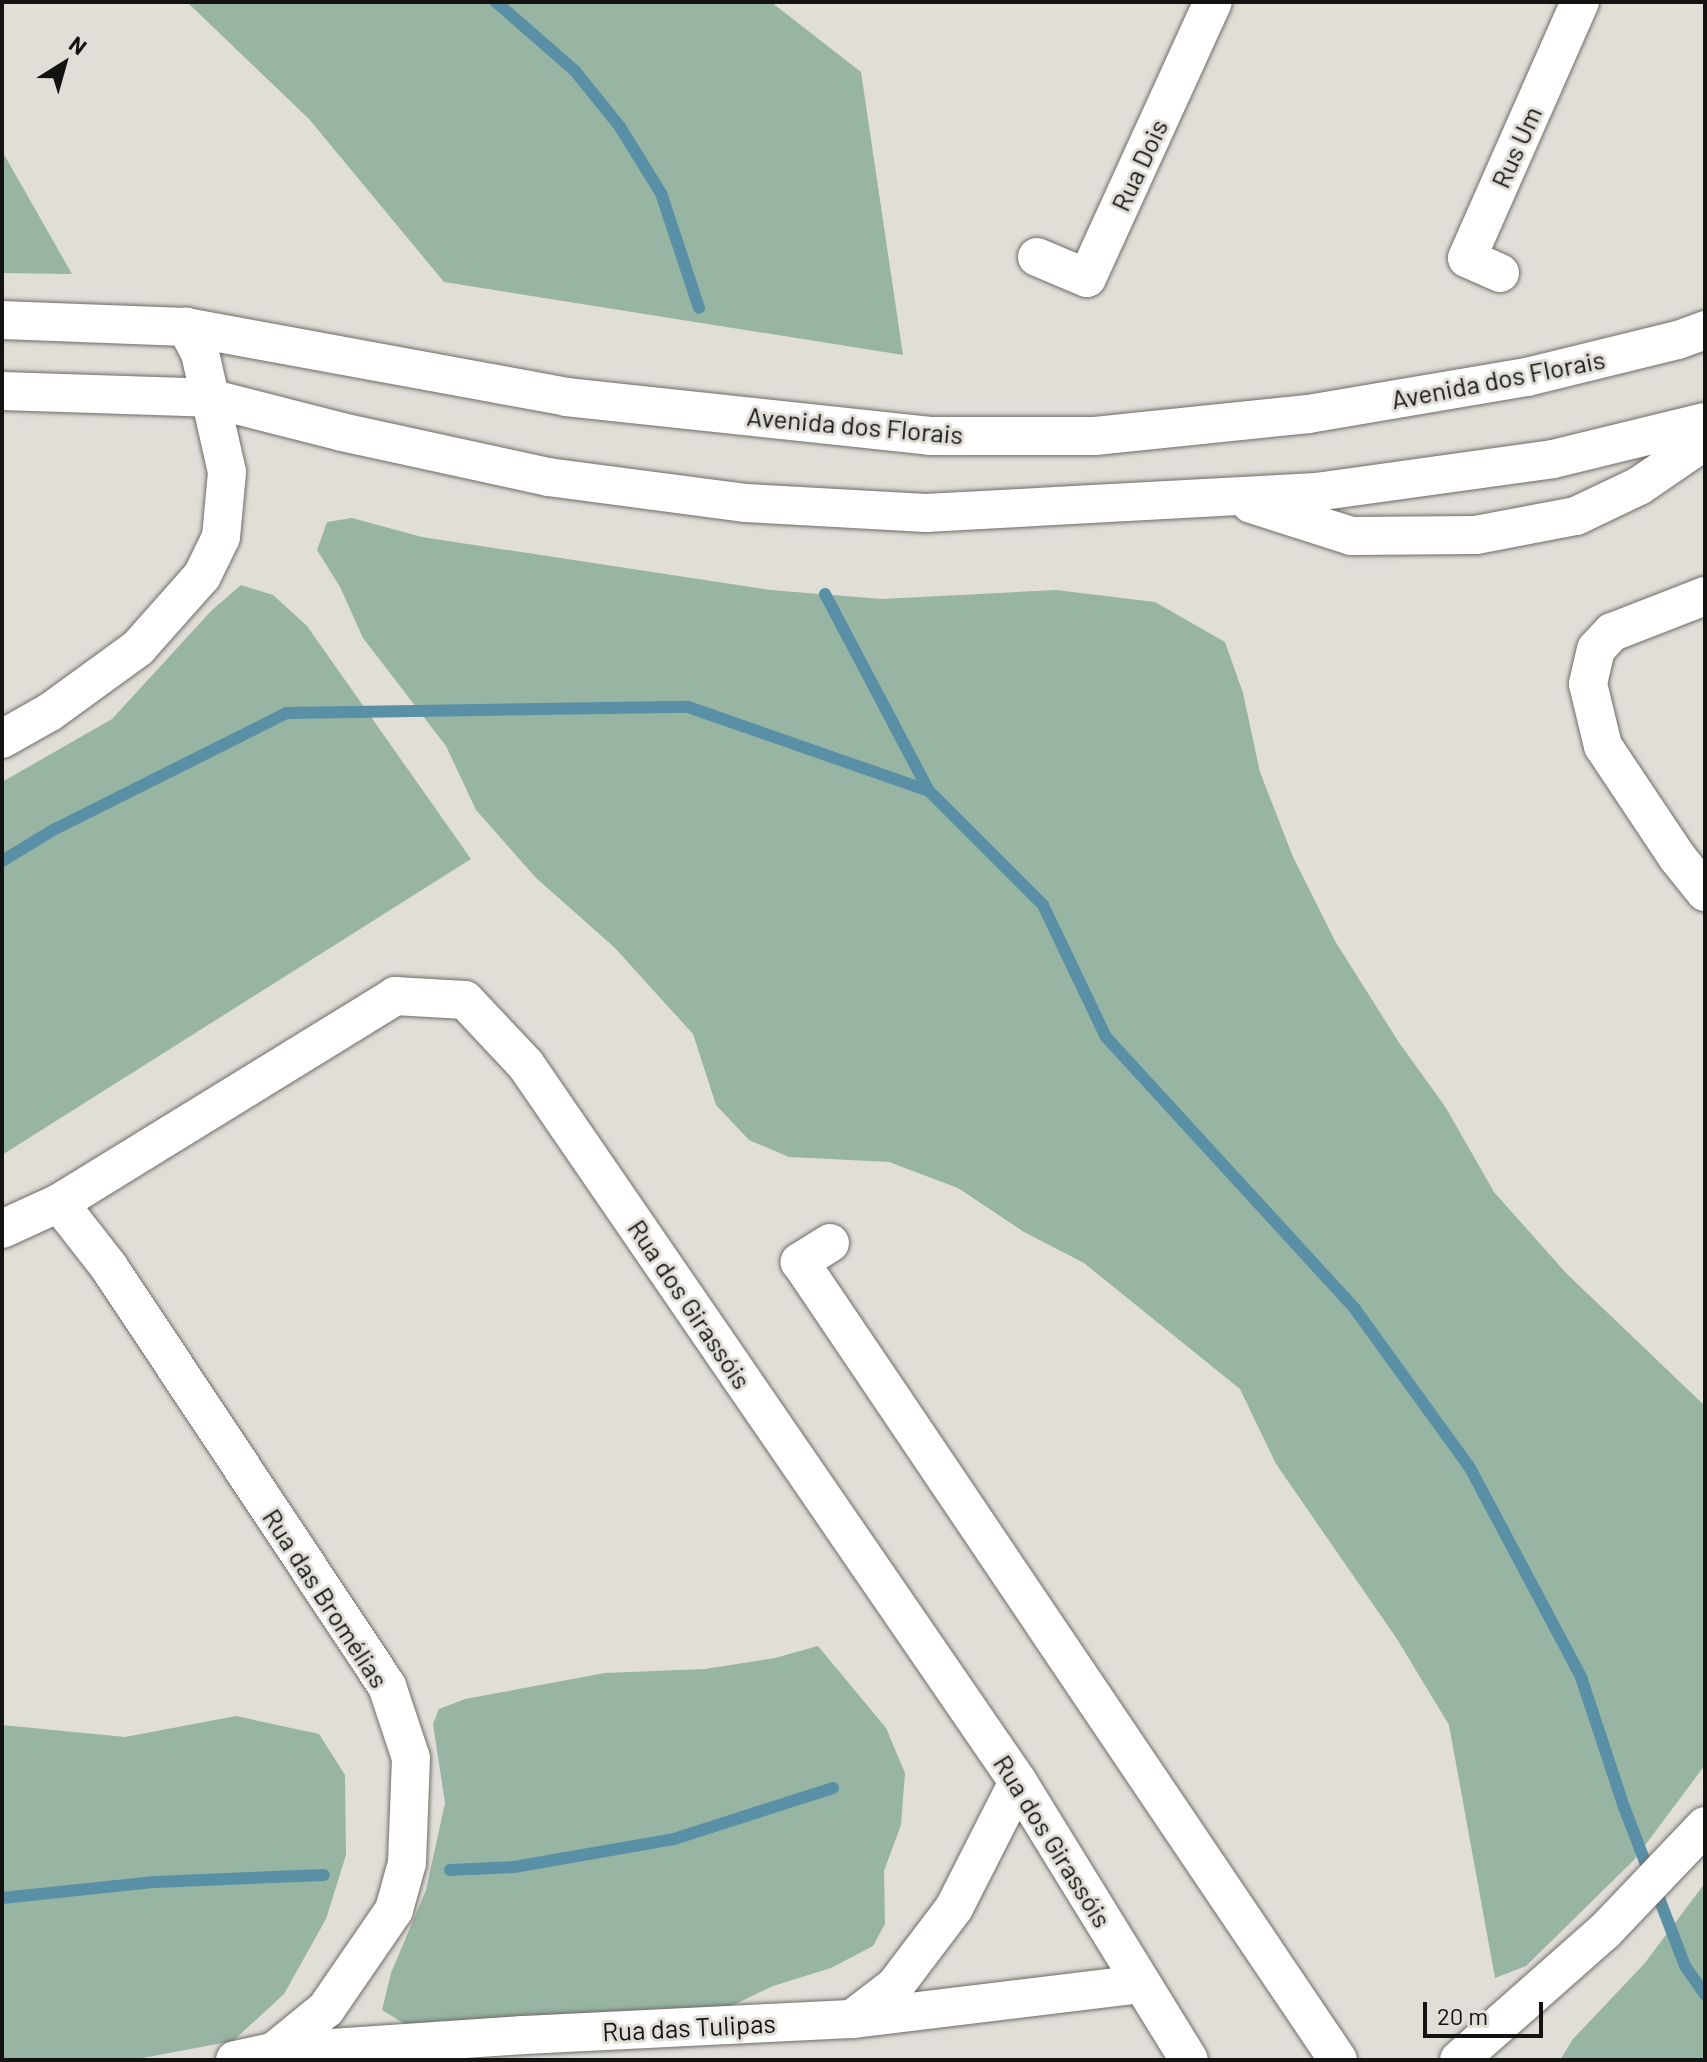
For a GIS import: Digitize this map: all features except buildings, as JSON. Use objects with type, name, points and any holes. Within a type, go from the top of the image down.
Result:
[{"type":"street","name":"Rua Dois","points":[[1037,257],[1087,278],[1213,2]]},
{"type":"street","name":"Rus Um","points":[[1500,273],[1467,258],[1580,2]]},
{"type":"street","name":"Avenida dos Florais","points":[[2,320],[186,327],[566,397],[930,436],[1080,436],[1339,409],[1527,377],[1678,340],[1705,330]]},
{"type":"street","points":[[2,739],[50,712],[138,648],[202,576],[221,537],[227,472],[200,353],[186,327]]},
{"type":"street","points":[[2,391],[209,398],[342,432],[548,477],[746,503],[926,513],[1316,492],[1553,459],[1705,422]]},
{"type":"street","points":[[1229,497],[1351,536],[1476,535],[1576,516],[1639,486],[1705,441]]},
{"type":"street","points":[[1705,596],[1612,632],[1596,649],[1588,684],[1603,746],[1677,857],[1705,892]]},
{"type":"street","name":"Rua dos Girassóis","points":[[2,1229],[59,1203],[395,996],[465,1000],[526,1065],[1018,1782],[1189,2060]]},
{"type":"street","name":"Rua das Bromélias","points":[[59,1203],[109,1267],[387,1686],[411,1758],[407,1863],[394,1910],[326,2009],[273,2052]]},
{"type":"street","points":[[830,1243],[800,1262],[1338,2060]]},
{"type":"street","points":[[852,2019],[895,1986],[954,1908],[1018,1782]]},
{"type":"street","points":[[1459,2060],[1605,1931],[1705,1826]]},
{"type":"street","name":"Rua das Tulipas","points":[[235,2060],[273,2052],[523,2035],[852,2019],[1142,1984]]},
{"type":"green space","points":[[187,2],[771,2],[861,72],[903,355],[444,282],[309,119]]},
{"type":"green space","points":[[2,151],[72,274],[2,273]]},
{"type":"green space","points":[[352,518],[422,537],[770,590],[882,599],[1056,590],[1155,602],[1225,642],[1243,693],[1260,772],[1293,857],[1335,941],[1398,1041],[1446,1108],[1494,1192],[1566,1273],[1705,1406],[1705,1765],[1634,1860],[1526,1966],[1495,1978],[1449,1725],[1397,1639],[1276,1464],[1240,1389],[1084,1263],[1024,1232],[958,1188],[889,1162],[789,1157],[749,1140],[716,1105],[693,1034],[614,947],[536,878],[476,810],[446,746],[363,638],[340,587],[317,550],[327,522]]},
{"type":"green space","points":[[241,585],[273,595],[307,626],[471,859],[2,1155],[2,782],[112,719],[212,610]]},
{"type":"green space","points":[[818,1646],[886,1728],[905,1773],[901,1825],[884,1871],[885,1924],[873,1946],[831,1968],[773,1986],[731,2006],[413,2029],[382,2010],[391,1973],[426,1890],[445,1803],[433,1724],[439,1709],[465,1699],[605,1673],[705,1669],[775,1658]]},
{"type":"green space","points":[[236,1716],[319,1734],[345,1775],[346,1855],[326,1919],[284,1994],[233,2041],[132,2060],[2,2060],[2,1725],[125,1737]]},
{"type":"green space","points":[[1705,1883],[1705,2060],[1560,2060],[1573,2039],[1644,1964]]},
{"type":"waterway","points":[[496,2],[575,71],[620,127],[661,193],[699,308]]},
{"type":"waterway","points":[[825,594],[929,791],[1043,905],[1106,1037],[1355,1309],[1470,1468],[1581,1677],[1624,1807],[1685,1966],[1705,1995]]},
{"type":"waterway","points":[[2,861],[53,830],[287,713],[688,707],[929,791]]},
{"type":"waterway","points":[[450,1870],[514,1867],[674,1839],[833,1788]]},
{"type":"waterway","points":[[2,1898],[155,1882],[324,1875]]}]
